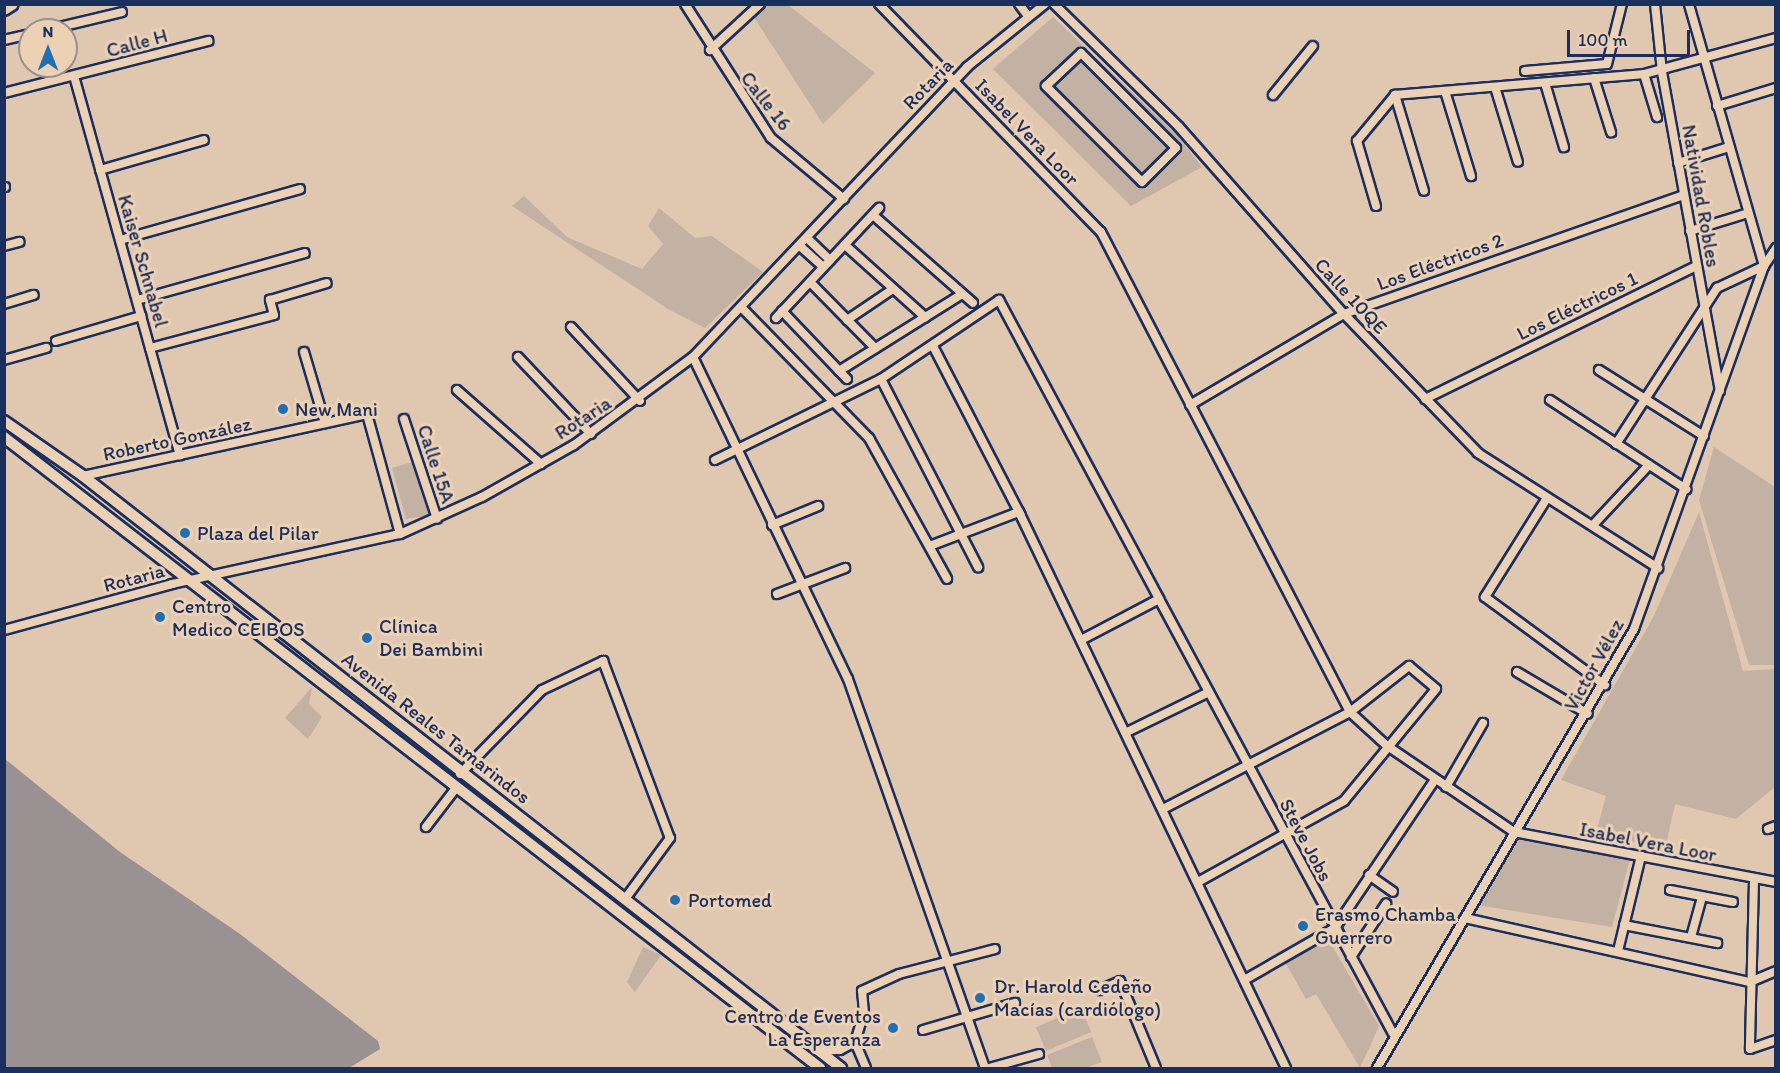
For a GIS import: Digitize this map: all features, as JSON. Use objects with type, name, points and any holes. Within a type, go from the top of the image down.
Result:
[{"type":"main road","points":[[4,9],[12,4]]},
{"type":"main road","name":"Avenida Reales Tamarindos","points":[[4,421],[83,476],[398,721],[460,774],[648,914],[841,1068]]},
{"type":"main road","name":"Avenida Reales Tamarindos","points":[[4,437],[390,732],[456,788],[639,926],[820,1068]]},
{"type":"main road","points":[[390,732],[398,721]]},
{"type":"main road","points":[[639,926],[648,914]]},
{"type":"street","name":"Calle 16","points":[[685,4],[710,50],[771,138],[843,199]]},
{"type":"street","points":[[710,50],[759,4]]},
{"type":"street","name":"Isabel Vera Loor","points":[[879,4],[1101,232],[1350,712],[1386,745],[1514,832],[1754,880],[1776,882]]},
{"type":"street","points":[[1019,4],[1028,16]]},
{"type":"street","name":"Rotaria","points":[[4,630],[191,580],[400,534],[437,519],[541,464],[591,434],[640,401],[693,357],[742,308],[954,81],[1028,16],[1045,4]]},
{"type":"street","name":"Calle 10QE","points":[[1054,4],[1179,127],[1344,314],[1478,453],[1658,568]]},
{"type":"street","points":[[1525,71],[1607,64],[1622,4]]},
{"type":"street","name":"Natividad Robles","points":[[1655,4],[1662,72],[1720,392]]},
{"type":"street","points":[[1616,444],[1717,288],[1764,266],[1689,4]]},
{"type":"street","points":[[78,23],[122,12]]},
{"type":"street","points":[[1376,206],[1357,141],[1395,95],[1662,72],[1776,38]]},
{"type":"street","name":"Calle H","points":[[78,75],[208,41]]},
{"type":"street","points":[[1273,95],[1313,46]]},
{"type":"street","points":[[1081,53],[1176,148],[1142,182],[1046,86],[1081,53]]},
{"type":"street","points":[[1644,74],[1657,117]]},
{"type":"street","name":"Calle H","points":[[4,93],[66,78]]},
{"type":"street","name":"Kaiser Schnabel","points":[[75,78],[180,455]]},
{"type":"street","points":[[1594,78],[1611,132]]},
{"type":"street","points":[[1545,82],[1564,147]]},
{"type":"street","points":[[1495,87],[1518,162]]},
{"type":"street","points":[[1717,106],[1776,88]]},
{"type":"street","points":[[1445,91],[1471,176]]},
{"type":"street","points":[[1395,95],[1424,190]]},
{"type":"street","points":[[100,170],[204,140]]},
{"type":"street","points":[[1678,163],[1729,147]]},
{"type":"street","points":[[120,240],[300,189]]},
{"type":"street","name":"Los Eléctricos 2","points":[[1190,405],[1344,314],[1684,195]]},
{"type":"street","points":[[847,379],[779,314],[876,211],[973,303]]},
{"type":"street","points":[[1690,231],[1748,213]]},
{"type":"street","points":[[807,238],[830,260]]},
{"type":"street","points":[[4,246],[19,242]]},
{"type":"street","points":[[845,245],[925,317]]},
{"type":"street","points":[[800,246],[823,267]]},
{"type":"street","name":"Victor Vélez","points":[[1377,1068],[1393,1033],[1605,685],[1658,568],[1764,266],[1776,248]]},
{"type":"street","points":[[137,300],[305,253]]},
{"type":"street","points":[[1769,257],[1776,265]]},
{"type":"street","name":"Los Eléctricos 1","points":[[1425,399],[1697,266]]},
{"type":"street","points":[[810,282],[875,348]]},
{"type":"street","points":[[150,348],[274,315],[270,300],[327,284]]},
{"type":"street","points":[[848,320],[893,289]]},
{"type":"street","points":[[839,370],[962,294]]},
{"type":"street","points":[[4,304],[34,295]]},
{"type":"street","name":"Steve Jobs","points":[[933,346],[999,300],[1285,837],[1393,1033]]},
{"type":"street","points":[[742,308],[873,444],[932,545],[947,579]]},
{"type":"street","points":[[56,340],[141,316]]},
{"type":"street","points":[[571,327],[640,401]]},
{"type":"street","points":[[715,460],[881,379],[933,346],[1019,512],[1127,732],[1286,1068]]},
{"type":"street","points":[[4,360],[46,348]]},
{"type":"street","points":[[304,352],[325,423]]},
{"type":"street","points":[[518,357],[591,434]]},
{"type":"street","points":[[693,357],[851,689],[987,1068],[1039,1054]]},
{"type":"street","points":[[1599,370],[1704,436]]},
{"type":"street","points":[[881,379],[963,533],[978,567]]},
{"type":"street","points":[[458,390],[541,464]]},
{"type":"street","points":[[1550,400],[1686,489]]},
{"type":"street","name":"Roberto González","points":[[83,476],[367,414],[400,534]]},
{"type":"street","name":"Calle 15A","points":[[404,419],[437,519]]},
{"type":"street","points":[[1593,525],[1649,465]]},
{"type":"street","points":[[1546,498],[1485,597],[1605,685]]},
{"type":"street","points":[[772,525],[818,506]]},
{"type":"street","points":[[932,545],[1019,512]]},
{"type":"street","points":[[777,594],[845,568]]},
{"type":"street","points":[[1081,640],[1160,599]]},
{"type":"street","points":[[460,774],[542,690],[603,661],[670,838],[625,899]]},
{"type":"street","points":[[1163,809],[1249,767],[1350,712],[1409,666],[1436,689],[1386,745],[1358,789],[1285,837],[1198,882]]},
{"type":"street","points":[[1517,672],[1588,714]]},
{"type":"street","points":[[1127,732],[1209,692]]},
{"type":"street","points":[[1446,787],[1483,723]]},
{"type":"street","points":[[1246,980],[1335,928],[1435,780]]},
{"type":"street","points":[[426,827],[456,788]]},
{"type":"street","points":[[1618,951],[1641,856]]},
{"type":"street","points":[[1369,875],[1393,892]]},
{"type":"street","points":[[1754,880],[1750,1049],[1776,1040]]},
{"type":"street","points":[[1670,890],[1733,902]]},
{"type":"street","points":[[1691,937],[1702,897]]},
{"type":"street","points":[[1351,957],[1386,904]]},
{"type":"street","points":[[1465,918],[1750,980],[1776,971]]},
{"type":"street","points":[[1624,925],[1717,943]]},
{"type":"street","points":[[866,1068],[855,1042],[864,1013],[862,991],[950,961],[995,949]]},
{"type":"street","points":[[1100,990],[1120,981],[1156,1068]]},
{"type":"street","points":[[923,1030],[1016,1003]]},
{"type":"street","points":[[818,1051],[840,1050],[855,1042]]},
{"type":"shaded area","points":[[746,5],[788,5],[875,73],[823,124]]},
{"type":"shaded area","points":[[1053,17],[1176,134],[1202,167],[1131,206],[993,69]]},
{"type":"shaded area","points":[[524,196],[567,237],[642,269],[663,244],[648,226],[659,208],[695,238],[712,236],[763,272],[705,328],[668,309],[512,206]]},
{"type":"shaded area","points":[[1714,447],[1775,487],[1775,665],[1749,665],[1699,500]]},
{"type":"shaded area","points":[[412,462],[431,515],[406,519],[392,468]]},
{"type":"shaded area","points":[[1699,512],[1743,671],[1775,669],[1775,787],[1736,819],[1675,804],[1665,849],[1596,833],[1606,796],[1561,780],[1654,616]]},
{"type":"shaded area","points":[[312,687],[309,704],[322,717],[308,739],[285,718]]},
{"type":"shaded area","points":[[5,759],[120,852],[240,934],[378,1041],[380,1049],[349,1068],[5,1068]]},
{"type":"shaded area","points":[[1517,838],[1630,859],[1612,927],[1477,905]]},
{"type":"shaded area","points":[[1328,939],[1379,1026],[1360,1068],[1316,994],[1306,999],[1285,962]]},
{"type":"shaded area","points":[[643,947],[661,955],[635,992],[627,982]]},
{"type":"shaded area","points":[[1081,1008],[1091,1032],[1046,1051],[1036,1027]]},
{"type":"shaded area","points":[[1092,1037],[1102,1062],[1085,1068],[1052,1068],[1047,1055]]},
{"type":"place","name":"New Mani","points":[[283,409]]},
{"type":"place","name":"Plaza del Pilar","points":[[185,533]]},
{"type":"place","name":"Centro Medico CEIBOS","points":[[160,617]]},
{"type":"place","name":"Clínica Dei Bambini","points":[[367,638]]},
{"type":"place","name":"Portomed","points":[[675,900]]},
{"type":"place","name":"Erasmo Chamba Guerrero","points":[[1303,926]]},
{"type":"place","name":"Dr. Harold Cedeño Macías (cardiólogo)","points":[[980,998]]},
{"type":"place","name":"Centro de Eventos La Esperanza","points":[[893,1028]]}]
